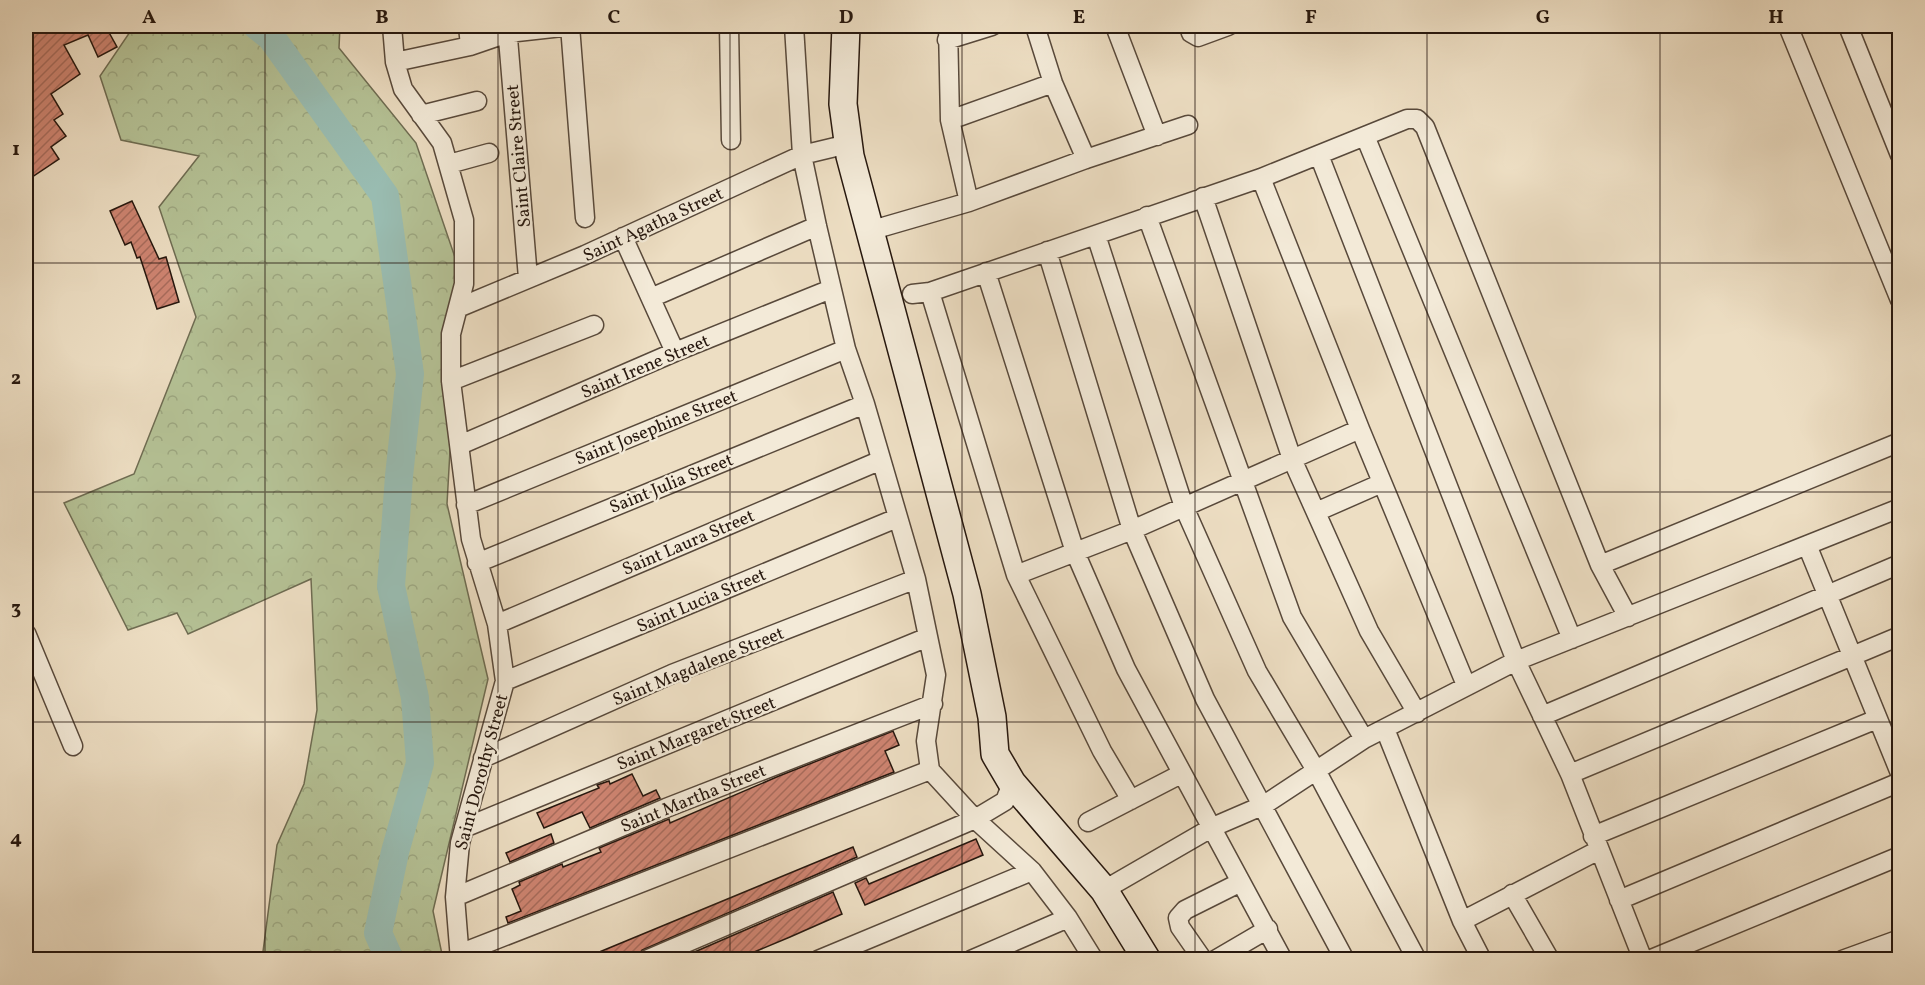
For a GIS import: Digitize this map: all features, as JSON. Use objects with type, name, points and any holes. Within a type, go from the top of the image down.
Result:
[{"type":"street","name":"Saint Dorothy Street","points":[[392,26],[394,62],[403,89],[442,143],[450,164],[464,220],[464,284],[450,334],[450,381],[466,506],[477,562],[497,624],[505,681],[460,843],[455,897],[460,957]]},
{"type":"street","points":[[468,26],[470,46]]},
{"type":"street","points":[[394,62],[470,46],[507,29],[570,26],[585,218]]},
{"type":"street","points":[[729,26],[731,140]]},
{"type":"street","points":[[790,26],[802,155],[831,289],[846,349],[865,404],[879,461],[916,579],[936,675],[926,741],[930,771],[975,819],[1032,871],[1068,918],[1094,960]]},
{"type":"street","points":[[846,26],[843,104],[848,144],[868,231],[966,594],[992,717],[995,754],[1012,783],[1104,890],[1147,960]]},
{"type":"street","points":[[969,202],[950,120],[947,33],[992,26]]},
{"type":"street","points":[[1035,26],[1053,83],[1086,159]]},
{"type":"street","points":[[1115,26],[1157,136]]},
{"type":"street","points":[[1189,26],[1191,33],[1198,37],[1228,26]]},
{"type":"street","points":[[1788,26],[1894,270],[1899,300]]},
{"type":"street","points":[[1848,26],[1899,155]]},
{"type":"street","name":"Saint Claire Street","points":[[507,29],[528,278]]},
{"type":"street","points":[[950,120],[1053,83]]},
{"type":"street","points":[[422,115],[477,102]]},
{"type":"street","points":[[912,294],[930,292],[1261,178],[1412,118],[1417,119],[1425,127],[1600,565],[1628,617]]},
{"type":"street","points":[[868,231],[969,202],[1188,125]]},
{"type":"street","points":[[1365,136],[1572,639]]},
{"type":"street","name":"Saint Agatha Street","points":[[458,308],[623,237],[802,155],[848,144]]},
{"type":"street","points":[[450,164],[489,153]]},
{"type":"street","points":[[1319,155],[1516,661],[1570,774],[1643,960]]},
{"type":"street","points":[[1261,178],[1360,429],[1466,685]]},
{"type":"street","points":[[1203,197],[1292,459],[1369,631],[1417,713]]},
{"type":"street","points":[[1147,216],[1241,482],[1292,617],[1364,740]]},
{"type":"street","points":[[652,297],[817,226]]},
{"type":"street","points":[[1096,235],[1184,507],[1257,671],[1317,772],[1417,960]]},
{"type":"street","points":[[623,237],[675,352]]},
{"type":"street","points":[[1047,251],[1132,530],[1205,699],[1264,805],[1345,960]]},
{"type":"street","points":[[986,272],[1075,552],[1126,669],[1283,960]]},
{"type":"street","name":"Saint Irene Street","points":[[460,445],[675,352],[831,289]]},
{"type":"street","points":[[930,292],[1016,575],[1102,752],[1131,800]]},
{"type":"street","points":[[450,381],[594,325]]},
{"type":"street","name":"Saint Josephine Street","points":[[466,506],[846,349]]},
{"type":"street","name":"Saint Julia Street","points":[[477,562],[865,404]]},
{"type":"street","points":[[1016,575],[1132,530],[1360,429]]},
{"type":"street","points":[[1600,565],[1899,442]]},
{"type":"street","name":"Saint Laura Street","points":[[497,624],[879,461]]},
{"type":"street","points":[[1316,512],[1382,483]]},
{"type":"street","points":[[1104,890],[1213,827],[1264,805],[1364,740],[1466,685],[1516,661],[1899,508]]},
{"type":"street","name":"Saint Lucia Street","points":[[505,681],[897,518]]},
{"type":"street","points":[[1807,545],[1899,773]]},
{"type":"street","points":[[1542,716],[1899,564]]},
{"type":"street","name":"Saint Magdalene Street","points":[[483,758],[672,674],[916,579]]},
{"type":"street","points":[[26,633],[73,746]]},
{"type":"street","points":[[1570,774],[1899,636]]},
{"type":"street","name":"Saint Margaret Street","points":[[464,828],[928,637]]},
{"type":"street","name":"Saint Martha Street","points":[[455,897],[666,808],[933,704]]},
{"type":"street","points":[[1462,921],[1512,894],[1596,843],[1877,719]]},
{"type":"street","points":[[1384,729],[1462,921],[1482,960]]},
{"type":"street","points":[[460,957],[930,771]]},
{"type":"street","points":[[1088,822],[1181,774]]},
{"type":"street","points":[[1619,900],[1899,782]]},
{"type":"street","points":[[646,960],[975,819],[1005,801],[1012,783]]},
{"type":"street","points":[[1649,960],[1899,856]]},
{"type":"street","points":[[818,960],[1032,871]]},
{"type":"street","points":[[1203,960],[1180,927],[1178,918],[1185,910],[1241,882]]},
{"type":"street","points":[[1512,894],[1550,960]]},
{"type":"street","points":[[971,960],[1068,918]]},
{"type":"street","points":[[1215,960],[1268,929]]},
{"type":"street","points":[[1842,960],[1899,939]]},
{"type":"green space","points":[[134,26],[340,26],[339,48],[416,143],[460,272],[447,504],[488,679],[433,911],[443,959],[262,959],[277,845],[304,784],[317,710],[311,579],[188,634],[177,613],[128,630],[64,503],[134,474],[196,317],[159,207],[199,156],[121,140],[100,76]]},
{"type":"building","points":[[26,26],[110,26],[106,27],[117,47],[98,57],[88,35],[64,45],[80,74],[51,94],[63,114],[54,120],[66,136],[51,147],[59,159],[26,181]]},
{"type":"building","points":[[132,201],[159,259],[166,257],[179,302],[157,309],[140,257],[137,258],[131,242],[125,245],[110,211]]},
{"type":"building","points":[[893,731],[899,745],[885,751],[894,772],[508,923],[506,917],[521,911],[512,889],[520,885],[519,882],[562,864],[563,867],[601,852],[599,848],[669,819],[670,823],[779,776]]},
{"type":"building","points":[[632,774],[643,796],[656,790],[660,798],[590,828],[582,812],[544,828],[537,813],[599,788],[597,785],[609,781],[610,784]]},
{"type":"building","points":[[551,834],[554,843],[510,862],[506,853]]},
{"type":"building","points":[[976,839],[983,855],[865,905],[855,883],[866,878],[869,884]]},
{"type":"building","points":[[853,847],[857,857],[642,950],[635,960],[580,960]]},
{"type":"building","points":[[833,892],[842,914],[790,937],[735,960],[676,960]]},
{"type":"waterway","points":[[257,26],[271,37],[385,196],[410,374],[399,476],[391,586],[415,698],[420,763],[395,852],[378,933],[390,960]]}]
